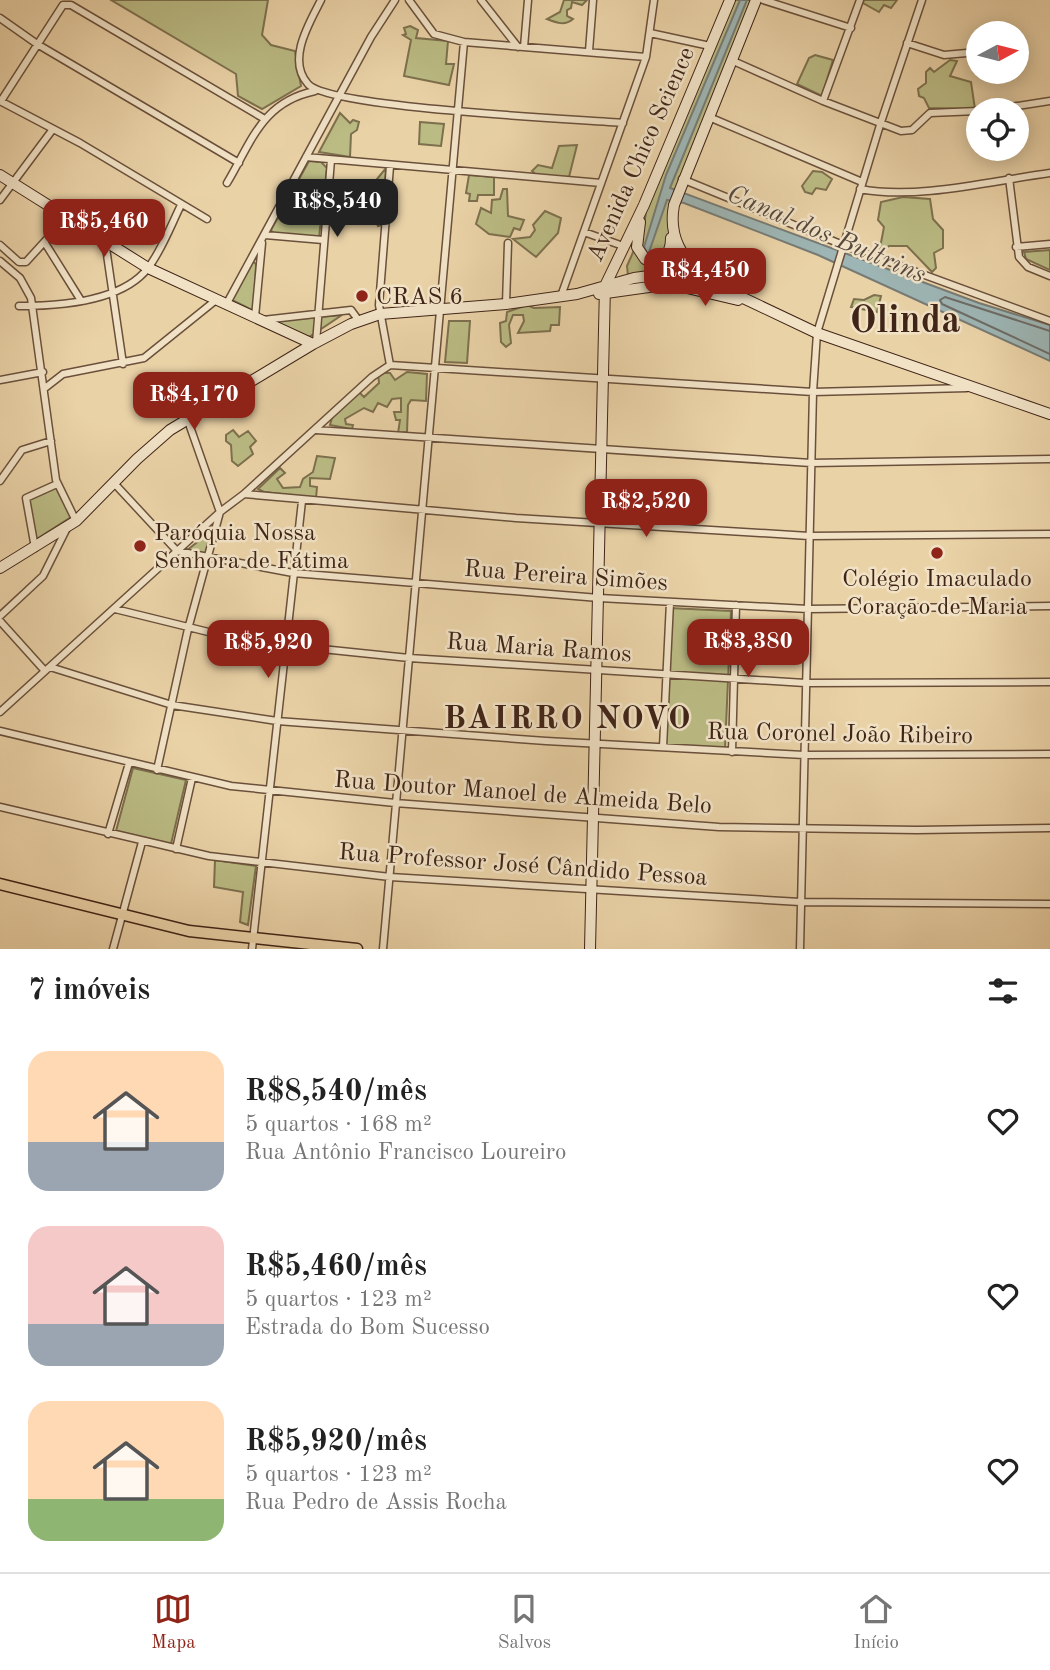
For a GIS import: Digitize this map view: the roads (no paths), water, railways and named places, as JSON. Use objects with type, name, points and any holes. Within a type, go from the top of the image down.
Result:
[{"type":"main road","name":"Avenida Chico Science","points":[[605,289],[644,205],[730,0]]},
{"type":"main road","name":"Avenida Chico Science","points":[[704,281],[676,244],[671,227],[675,202],[756,0]]},
{"type":"main road","points":[[0,176],[148,268],[314,343]]},
{"type":"main road","points":[[644,205],[637,236],[637,247],[642,257],[656,261],[666,255],[671,247],[671,227]]},
{"type":"main road","points":[[670,284],[679,272],[676,244]]},
{"type":"main road","points":[[0,568],[76,521],[159,438],[187,418],[314,343],[380,314],[506,304],[605,289],[679,272],[817,333],[1050,414]]},
{"type":"main road","points":[[605,289],[670,284],[746,302]]},
{"type":"main road","points":[[590,949],[605,289]]},
{"type":"main road","points":[[0,884],[253,945],[357,949]]},
{"type":"street","points":[[321,0],[303,35],[300,50],[303,78],[315,91],[340,99],[623,123]]},
{"type":"street","points":[[45,388],[63,374],[123,364],[150,354],[221,302],[264,237],[371,37],[395,0]]},
{"type":"street","points":[[409,0],[435,34],[464,42],[646,57]]},
{"type":"street","points":[[481,0],[521,47]]},
{"type":"street","points":[[521,47],[528,0]]},
{"type":"street","points":[[589,51],[593,0]]},
{"type":"street","points":[[561,296],[646,57],[654,0]]},
{"type":"street","points":[[763,0],[851,27]]},
{"type":"street","points":[[823,101],[860,0]]},
{"type":"street","points":[[800,949],[811,463],[817,333],[880,125],[922,0]]},
{"type":"street","points":[[206,219],[0,101],[64,5],[76,7],[263,118]]},
{"type":"street","points":[[0,18],[37,44],[239,163]]},
{"type":"street","points":[[650,33],[710,46]]},
{"type":"street","points":[[383,949],[464,42]]},
{"type":"street","points":[[906,43],[944,55],[966,53]]},
{"type":"street","points":[[731,60],[880,125],[909,131],[928,113],[966,111]]},
{"type":"street","points":[[227,183],[263,118],[286,100],[315,91]]},
{"type":"street","points":[[1029,104],[1050,101]]},
{"type":"street","points":[[709,117],[881,193],[1050,173]]},
{"type":"street","points":[[0,200],[15,184],[53,129]]},
{"type":"street","points":[[306,157],[451,172],[601,183]]},
{"type":"street","points":[[314,343],[331,160]]},
{"type":"street","points":[[390,166],[380,314],[390,365]]},
{"type":"street","points":[[1009,178],[1016,247],[1023,263],[1050,276]]},
{"type":"street","points":[[680,184],[1050,321]]},
{"type":"street","points":[[19,306],[111,293],[148,268],[181,205]]},
{"type":"street","points":[[0,245],[24,263],[66,218]]},
{"type":"street","points":[[584,232],[623,246]]},
{"type":"street","points":[[264,237],[323,240]]},
{"type":"street","points":[[264,237],[258,319],[351,310],[359,321]]},
{"type":"street","points":[[105,241],[123,364]]},
{"type":"street","points":[[44,243],[80,299]]},
{"type":"street","points":[[506,304],[508,243]]},
{"type":"street","points":[[1016,247],[1050,244]]},
{"type":"street","points":[[0,261],[23,282],[33,306],[57,484],[76,521]]},
{"type":"street","points":[[0,712],[220,512],[244,494],[372,377],[390,365],[813,392],[970,388]]},
{"type":"street","points":[[0,380],[43,372]]},
{"type":"street","points":[[157,770],[188,629],[220,512],[187,418]]},
{"type":"street","points":[[316,430],[811,463],[1050,459]]},
{"type":"street","points":[[0,481],[22,450],[51,441]]},
{"type":"street","points":[[113,482],[177,551]]},
{"type":"street","points":[[36,548],[26,498],[57,484]]},
{"type":"street","points":[[244,494],[421,510],[810,536],[1050,534]]},
{"type":"street","points":[[253,945],[302,500]]},
{"type":"street","points":[[48,669],[0,618],[43,576],[67,528]]},
{"type":"street","name":"Rua Pereira Simões","points":[[177,551],[292,573],[599,598],[808,608],[1050,606]]},
{"type":"street","points":[[663,747],[670,601]]},
{"type":"street","points":[[732,751],[736,605]]},
{"type":"street","name":"Rua Maria Ramos","points":[[115,609],[245,641],[409,658],[805,683],[1050,682]]},
{"type":"street","name":"Rua Coronel João Ribeiro","points":[[48,669],[172,705],[277,720],[402,731],[804,755],[1050,754]]},
{"type":"street","name":"Rua Doutor Manoel de Almeida Belo","points":[[0,731],[192,778],[270,792],[719,827],[1050,828]]},
{"type":"street","points":[[108,834],[129,763]]},
{"type":"street","points":[[176,849],[192,778]]},
{"type":"street","points":[[0,817],[1,808]]},
{"type":"street","name":"Rua Professor José Cândido Pessoa","points":[[1,808],[176,849],[261,863],[390,877],[592,887],[800,902],[1050,904]]},
{"type":"street","points":[[113,949],[142,842]]},
{"type":"water","name":"Canal dos Bultrins","points":[[740,0],[747,0],[670,188],[979,303],[1050,325],[1050,361],[818,255],[684,203],[667,200],[648,255],[644,247],[666,175]]},
{"type":"place","name":"CRAS 6","points":[[362,296]]},
{"type":"place","name":"Paróquia Nossa Senhora de Fátima","points":[[140,546]]},
{"type":"place","name":"Colégio Imaculado Coração de Maria","points":[[937,553]]},
{"type":"district","name":"Olinda","points":[[905,319]]},
{"type":"district","name":"BAIRRO NOVO","points":[[568,717]]}]
